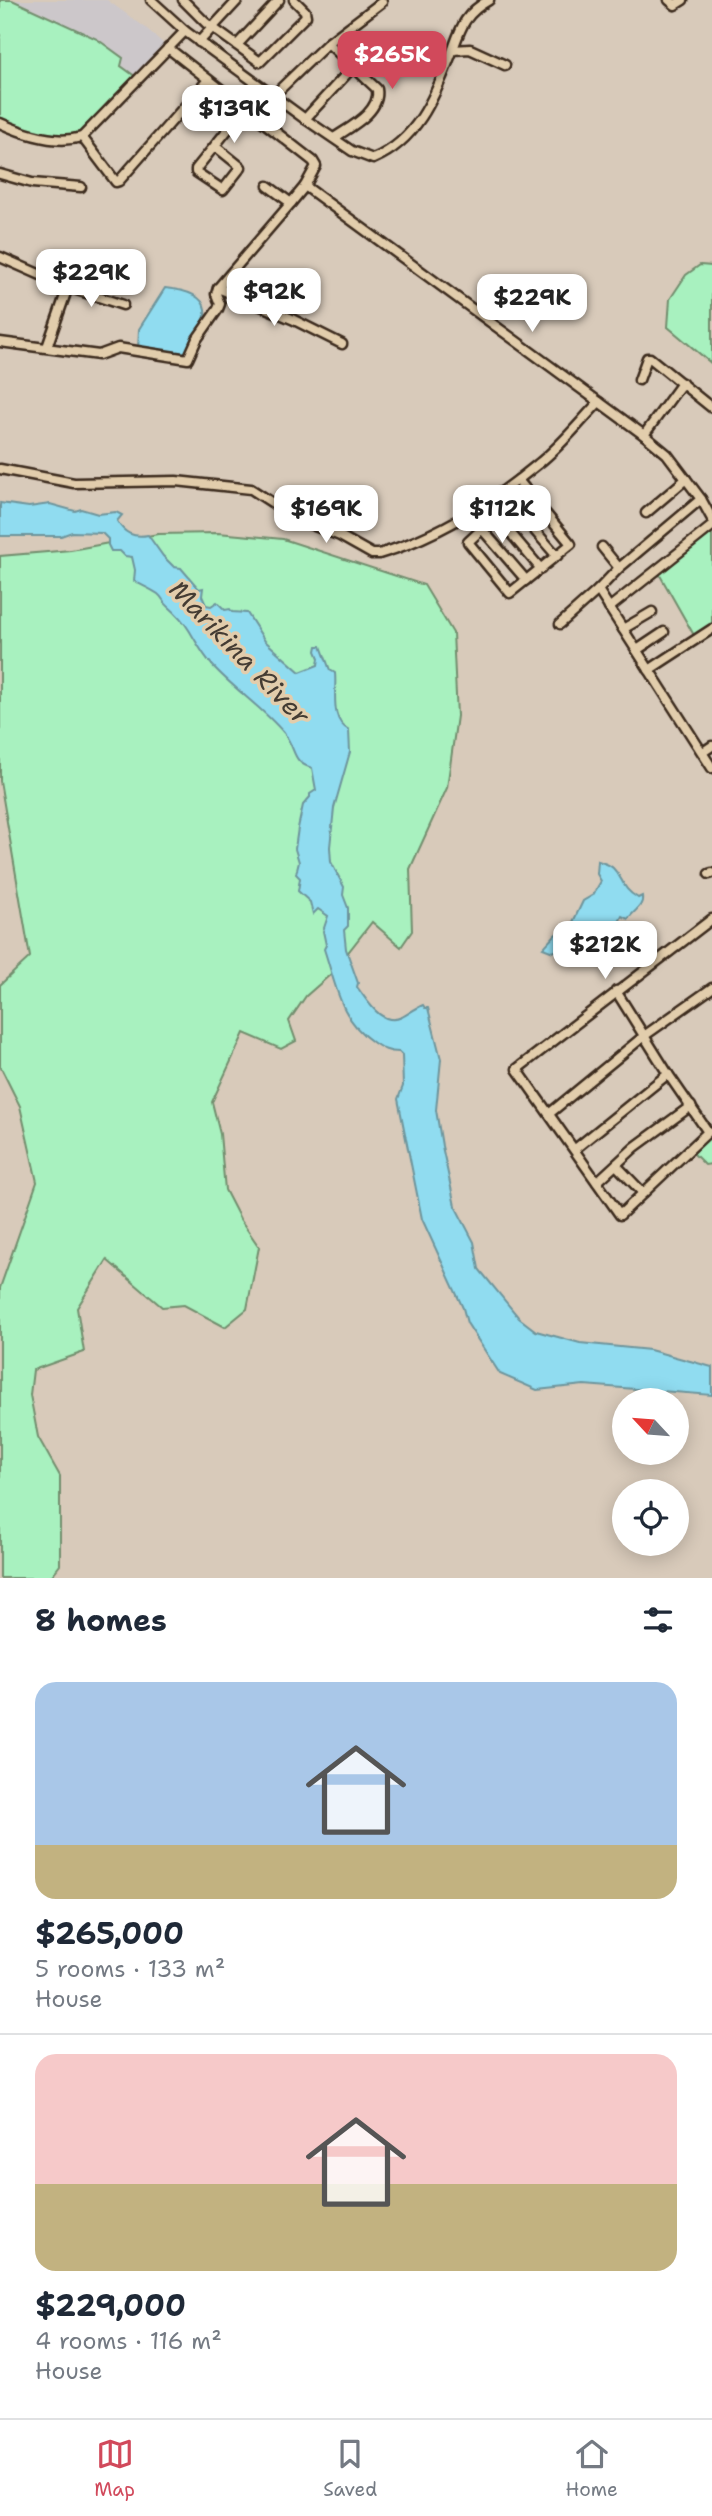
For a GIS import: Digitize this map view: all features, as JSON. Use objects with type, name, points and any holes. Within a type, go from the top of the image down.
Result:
[{"type":"street","points":[[150,0],[199,42],[334,138],[370,159],[383,155],[404,140],[423,115],[434,98],[457,33],[475,9],[489,0]]},
{"type":"street","points":[[199,42],[238,0]]},
{"type":"street","points":[[237,45],[279,0]]},
{"type":"street","points":[[189,2],[212,27],[260,61],[306,16],[305,11],[293,0]]},
{"type":"street","points":[[668,0],[675,5],[683,0]]},
{"type":"street","points":[[274,95],[328,43],[382,2]]},
{"type":"street","points":[[0,123],[49,139],[82,137],[185,31]]},
{"type":"street","points":[[328,43],[377,89],[379,97],[373,108],[334,138]]},
{"type":"street","points":[[168,48],[316,164],[305,186],[217,291]]},
{"type":"street","points":[[453,50],[470,50],[505,65]]},
{"type":"street","points":[[305,118],[353,68]]},
{"type":"street","points":[[82,137],[116,182],[122,179],[208,80]]},
{"type":"street","points":[[215,146],[241,167],[222,190],[196,172],[197,167],[246,107]]},
{"type":"street","points":[[0,174],[41,185],[81,187]]},
{"type":"street","points":[[305,186],[644,435],[667,454],[701,499],[712,519]]},
{"type":"street","points":[[268,187],[291,203]]},
{"type":"street","points":[[0,257],[68,287],[124,305]]},
{"type":"street","points":[[47,346],[68,287]]},
{"type":"street","points":[[217,291],[292,319],[342,344]]},
{"type":"street","points":[[0,342],[47,346],[99,355],[118,348],[188,359],[197,339],[218,309],[220,304],[217,291]]},
{"type":"street","points":[[639,380],[649,357],[712,408]]},
{"type":"street","points":[[644,435],[682,383]]},
{"type":"street","points":[[0,469],[74,483],[176,481],[251,489],[299,520],[340,536],[372,554],[423,539],[485,503],[562,442],[599,402]]},
{"type":"street","points":[[646,513],[686,479]]},
{"type":"street","points":[[482,529],[468,542],[510,593],[571,544],[517,480]]},
{"type":"street","points":[[501,492],[557,556]]},
{"type":"street","points":[[559,624],[619,568],[701,499]]},
{"type":"street","points":[[485,503],[541,569]]},
{"type":"street","points":[[468,513],[526,580]]},
{"type":"street","points":[[609,608],[712,526]]},
{"type":"street","points":[[602,547],[619,568]]},
{"type":"street","points":[[598,590],[712,768]]},
{"type":"street","points":[[623,629],[652,612]]},
{"type":"street","points":[[649,670],[712,629]]},
{"type":"street","points":[[637,650],[664,632]]},
{"type":"street","points":[[703,752],[712,746]]},
{"type":"street","points":[[616,991],[708,1132],[620,1215],[517,1069],[616,991],[712,919]]},
{"type":"street","points":[[550,1113],[645,1036],[712,988]]},
{"type":"street","points":[[575,1149],[668,1074]]},
{"type":"street","points":[[597,1182],[635,1147],[691,1106]]},
{"type":"street","points":[[616,1165],[643,1193]]},
{"type":"shaded area","points":[[12,0],[107,0],[165,45],[136,77],[54,18]]},
{"type":"green space","points":[[0,0],[12,0],[97,39],[123,58],[121,66],[136,77],[105,113],[73,138],[40,133],[0,119]]},
{"type":"green space","points":[[700,265],[712,266],[712,364],[668,327],[670,299],[686,275]]},
{"type":"green space","points":[[712,528],[712,626],[695,637],[657,570]]},
{"type":"green space","points":[[218,533],[283,539],[424,585],[453,633],[457,716],[447,788],[410,869],[412,931],[401,947],[372,922],[331,974],[306,996],[289,1021],[296,1041],[281,1049],[244,1033],[212,1102],[220,1134],[225,1190],[259,1247],[247,1309],[225,1327],[184,1305],[162,1307],[107,1260],[77,1308],[84,1352],[33,1370],[30,1395],[38,1437],[60,1476],[60,1565],[50,1578],[0,1578],[0,1288],[37,1182],[20,1106],[0,1066],[0,985],[30,957],[0,781],[0,556],[71,550],[158,534]]},
{"type":"green space","points":[[705,1136],[712,1139],[712,1164],[705,1165],[691,1151]]},
{"type":"water","points":[[165,288],[194,295],[202,301],[205,309],[201,328],[185,352],[172,354],[138,349],[139,329]]},
{"type":"water","name":"Marikina River","points":[[0,503],[29,507],[50,504],[98,514],[116,512],[122,515],[117,521],[123,529],[133,535],[148,535],[174,567],[181,568],[199,589],[203,588],[202,596],[206,605],[211,606],[217,602],[225,610],[247,613],[265,641],[300,672],[318,665],[316,651],[317,646],[321,646],[330,670],[335,673],[336,712],[349,730],[350,752],[334,808],[330,847],[331,862],[344,887],[343,895],[348,908],[348,926],[344,930],[346,949],[357,987],[381,1016],[394,1019],[423,1005],[428,1008],[441,1059],[436,1110],[442,1146],[455,1206],[474,1242],[479,1269],[519,1318],[536,1331],[580,1343],[650,1350],[712,1367],[712,1395],[690,1393],[690,1388],[584,1385],[537,1390],[500,1374],[467,1323],[463,1308],[422,1219],[398,1099],[403,1086],[402,1055],[374,1043],[346,1013],[324,949],[326,945],[323,931],[328,916],[318,909],[313,914],[310,902],[298,891],[300,878],[296,874],[299,862],[295,849],[303,805],[316,790],[312,768],[297,759],[288,739],[276,724],[213,666],[184,623],[159,595],[134,581],[132,557],[125,556],[120,551],[111,551],[108,539],[102,533],[0,536]]},
{"type":"water","points":[[598,861],[613,868],[632,894],[638,898],[642,896],[640,906],[628,919],[622,916],[618,924],[607,925],[603,931],[593,932],[591,937],[561,951],[553,952],[543,948],[573,922],[583,901],[593,895],[601,881],[597,874]]}]
